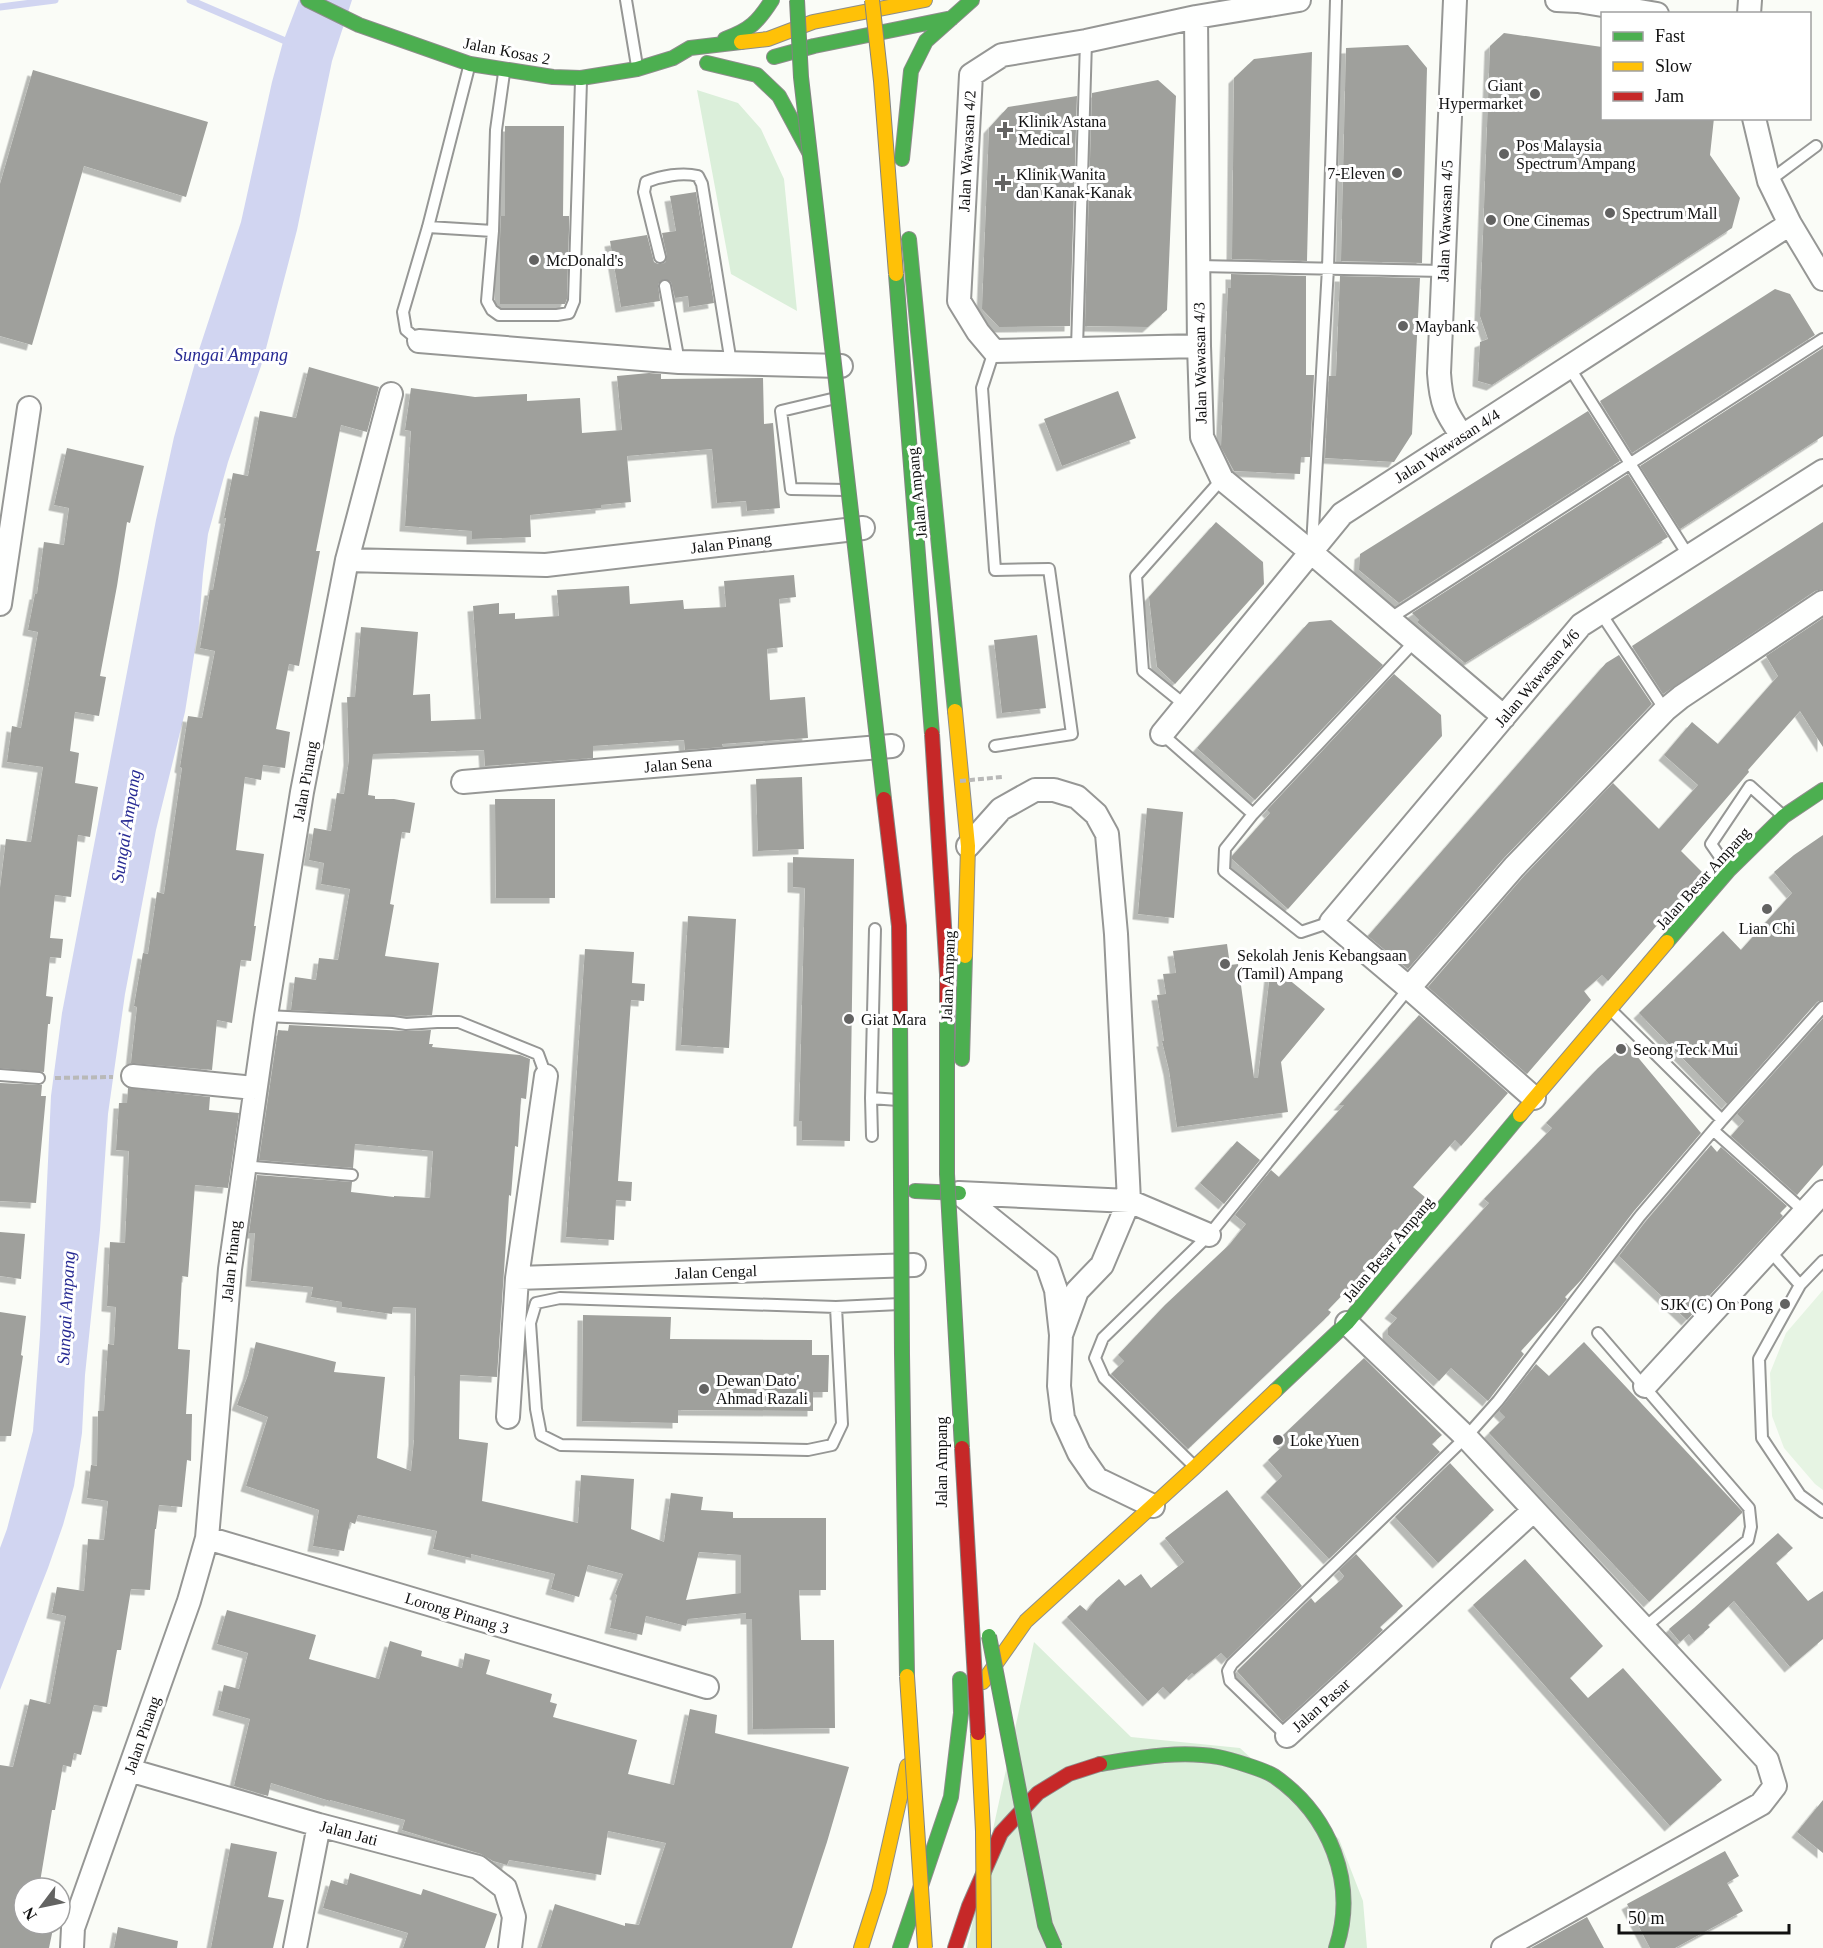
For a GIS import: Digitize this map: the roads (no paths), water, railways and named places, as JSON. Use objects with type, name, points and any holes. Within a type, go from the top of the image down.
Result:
[{"type":"main road","name":"Jalan Kosas 2","points":[[308,0],[351,21],[470,64],[505,71],[581,78],[637,69],[673,58],[690,48],[768,39],[812,16],[877,3],[909,3],[925,0]]},
{"type":"main road","points":[[708,46],[739,34],[759,20],[772,0]]},
{"type":"main road","points":[[797,0],[801,77],[899,926],[907,1677],[925,1948]]},
{"type":"main road","points":[[877,3],[884,33],[902,165],[911,71],[926,41],[972,0]]},
{"type":"main road","points":[[877,3],[882,93],[934,751],[947,974],[946,1174],[983,1831],[984,1948]]},
{"type":"main road","points":[[812,16],[814,51]]},
{"type":"main road","name":"Jalan Kosas 2","points":[[673,58],[692,64],[756,59],[814,51],[952,18]]},
{"type":"main road","points":[[708,63],[757,75],[779,96],[817,169]]},
{"type":"main road","points":[[814,75],[817,169],[882,666]]},
{"type":"main road","name":"Jalan Ampang","points":[[908,230],[968,846],[962,1073]]},
{"type":"main road","name":"Jalan Besar Ampang","points":[[961,1713],[1026,1621],[1196,1467],[1347,1323],[1534,1098],[1729,870],[1784,816],[1823,790]]},
{"type":"main road","name":"Jalan Ampang","points":[[900,813],[911,938],[915,1185],[959,1193]]},
{"type":"main road","name":"Jalan Ampang","points":[[958,1630],[956,1571],[961,1121]]},
{"type":"main road","points":[[965,1508],[1045,1925],[1055,1948]]},
{"type":"main road","points":[[900,1948],[951,1797],[961,1713],[960,1666]]},
{"type":"main road","points":[[861,1948],[879,1892],[899,1809],[921,1688]]},
{"type":"main road","points":[[955,1948],[969,1906],[1001,1833],[1038,1792],[1069,1774],[1096,1765],[1147,1755],[1218,1757],[1272,1775],[1301,1799],[1324,1828],[1338,1863],[1344,1899],[1340,1936],[1336,1948]]},
{"type":"street","name":"Jalan Wawasan 4/2","points":[[994,351],[978,332],[959,301],[971,75],[1002,55],[1086,41],[1196,17],[1299,0]]},
{"type":"street","name":"Jalan Wawasan 4/5","points":[[1455,0],[1439,373],[1440,393],[1445,411],[1462,436]]},
{"type":"street","points":[[1557,0],[1578,1],[1645,12]]},
{"type":"street","name":"Jalan Wawasan 4/3","points":[[1196,17],[1202,437],[1222,479],[1504,717]]},
{"type":"street","points":[[1754,120],[1768,181],[1790,224],[1823,279]]},
{"type":"street","name":"Jalan Wawasan 4/4","points":[[1162,734],[1342,514],[1790,224]]},
{"type":"street","points":[[419,341],[679,362],[841,366]]},
{"type":"street","points":[[994,351],[1199,346]]},
{"type":"street","name":"Jalan Pinang","points":[[72,1948],[73,1928],[189,1601],[207,1538],[230,1269],[254,1088],[302,792],[347,560],[391,394]]},
{"type":"street","points":[[0,604],[10,471],[29,408]]},
{"type":"street","name":"Jalan Wawasan 4/6","points":[[1331,922],[1581,625],[1823,471]]},
{"type":"street","name":"Jalan Pinang","points":[[347,560],[546,565],[863,528]]},
{"type":"street","points":[[1409,988],[1514,867],[1665,710],[1823,602]]},
{"type":"street","name":"Jalan Sena","points":[[463,782],[893,746]]},
{"type":"street","points":[[968,846],[1001,809],[1035,790],[1054,790],[1077,797],[1096,814],[1107,834],[1116,934],[1129,1201],[1102,1265],[1077,1292],[1061,1335]]},
{"type":"street","points":[[1331,922],[1534,1098]]},
{"type":"street","points":[[133,1076],[254,1088]]},
{"type":"street","points":[[508,1417],[517,1278],[546,1076]]},
{"type":"street","points":[[1645,1386],[1823,1192]]},
{"type":"street","points":[[959,1193],[1129,1201],[1209,1235]]},
{"type":"street","points":[[959,1193],[1047,1264],[1056,1290],[1061,1335],[1059,1386],[1063,1418],[1079,1453],[1097,1479],[1153,1506]]},
{"type":"street","name":"Jalan Cengal","points":[[517,1278],[916,1265]]},
{"type":"street","points":[[1347,1323],[1466,1437],[1767,1760],[1774,1786],[1761,1804],[1503,1948]]},
{"type":"street","name":"Jalan Pasar","points":[[1287,1736],[1534,1510]]},
{"type":"street","name":"Lorong Pinang 3","points":[[207,1538],[707,1687]]},
{"type":"street","name":"Jalan Jati","points":[[129,1770],[319,1825],[478,1867],[505,1888],[514,1917],[510,1948]]},
{"type":"street","points":[[295,1948],[319,1825]]},
{"type":"lane","points":[[626,0],[637,69]]},
{"type":"lane","points":[[1312,553],[1328,268],[1336,0]]},
{"type":"lane","points":[[1077,348],[1086,41]]},
{"type":"lane","points":[[419,341],[406,330],[403,312],[428,227],[470,64]]},
{"type":"lane","points":[[505,71],[496,130],[493,231],[487,301],[492,310],[500,315],[569,313],[574,301],[581,78]]},
{"type":"lane","points":[[1768,181],[1816,146]]},
{"type":"lane","points":[[660,257],[644,192],[646,182],[688,174],[698,176],[702,184],[731,363]]},
{"type":"lane","points":[[428,227],[493,231]]},
{"type":"lane","points":[[1198,266],[1443,271]]},
{"type":"lane","points":[[665,286],[679,362]]},
{"type":"lane","points":[[1389,619],[1823,339]]},
{"type":"lane","points":[[994,351],[982,388],[995,570],[1048,569],[1072,734],[995,746]]},
{"type":"lane","points":[[1569,367],[1688,555]]},
{"type":"lane","points":[[845,395],[781,411],[791,489],[858,490]]},
{"type":"lane","points":[[1185,705],[1143,671],[1136,576],[1222,479]]},
{"type":"lane","points":[[1600,612],[1665,710]]},
{"type":"lane","points":[[1331,922],[1301,932],[1224,871],[1225,849],[1253,814],[1415,641]]},
{"type":"lane","points":[[1162,734],[1253,814]]},
{"type":"lane","points":[[1729,870],[1711,844],[1750,786],[1784,816]]},
{"type":"lane","points":[[872,1136],[875,929]]},
{"type":"lane","points":[[1196,1467],[1104,1378],[1095,1358],[1103,1338],[1209,1235],[1409,988]]},
{"type":"lane","points":[[1466,1437],[1498,1401],[1640,1216],[1823,1007]]},
{"type":"lane","points":[[1610,1008],[1722,1120]]},
{"type":"lane","points":[[266,1016],[406,1024],[459,1022],[538,1054],[546,1076]]},
{"type":"lane","points":[[0,1075],[39,1078]]},
{"type":"lane","points":[[871,1098],[914,1102]]},
{"type":"lane","points":[[1714,1131],[1805,1213]]},
{"type":"lane","points":[[243,1166],[352,1175]]},
{"type":"lane","points":[[1770,1251],[1800,1285]]},
{"type":"lane","points":[[1823,1261],[1800,1285],[1759,1359],[1762,1438],[1800,1495],[1823,1512]]},
{"type":"lane","points":[[836,1307],[843,1424],[832,1446],[808,1450],[561,1445],[541,1435],[536,1409],[530,1323],[536,1303],[560,1298],[836,1307],[916,1303]]},
{"type":"lane","points":[[1599,1333],[1749,1508],[1751,1527],[1748,1540],[1644,1628]]},
{"type":"lane","name":"Jalan Pasar","points":[[1287,1736],[1230,1681],[1228,1671],[1232,1664],[1466,1437]]},
{"type":"water","name":"Sungai Ampang","points":[[299,0],[352,0],[332,61],[297,230],[263,360],[228,462],[208,534],[199,624],[185,712],[156,830],[125,994],[108,1114],[82,1433],[74,1486],[48,1568],[0,1690],[0,1548],[33,1431],[40,1335],[51,1096],[62,1013],[156,520],[174,437],[197,356],[241,222],[272,82],[283,42]]},
{"type":"waterway","points":[[0,7],[55,0]]},
{"type":"waterway","points":[[190,0],[290,43]]},
{"type":"place","name":"Giant Hypermarket","points":[[1535,94]]},
{"type":"place","name":"Klinik Astana Medical","points":[[1005,130]]},
{"type":"place","name":"Pos Malaysia Spectrum Ampang","points":[[1504,154]]},
{"type":"place","name":"7-Eleven","points":[[1397,173]]},
{"type":"place","name":"Klinik Wanita dan Kanak-Kanak","points":[[1003,183]]},
{"type":"place","name":"Spectrum Mall","points":[[1610,213]]},
{"type":"place","name":"One Cinemas","points":[[1491,220]]},
{"type":"place","name":"McDonald's","points":[[534,260]]},
{"type":"place","name":"Maybank","points":[[1403,326]]},
{"type":"place","name":"Lian Chi","points":[[1767,909]]},
{"type":"place","name":"Sekolah Jenis Kebangsaan (Tamil) Ampang","points":[[1225,964]]},
{"type":"place","name":"Giat Mara","points":[[849,1019]]},
{"type":"place","name":"Seong Teck Mui","points":[[1621,1049]]},
{"type":"place","name":"SJK (C) On Pong","points":[[1785,1304]]},
{"type":"place","name":"Dewan Dato' Ahmad Razali","points":[[704,1389]]},
{"type":"place","name":"Loke Yuen","points":[[1278,1440]]}]
